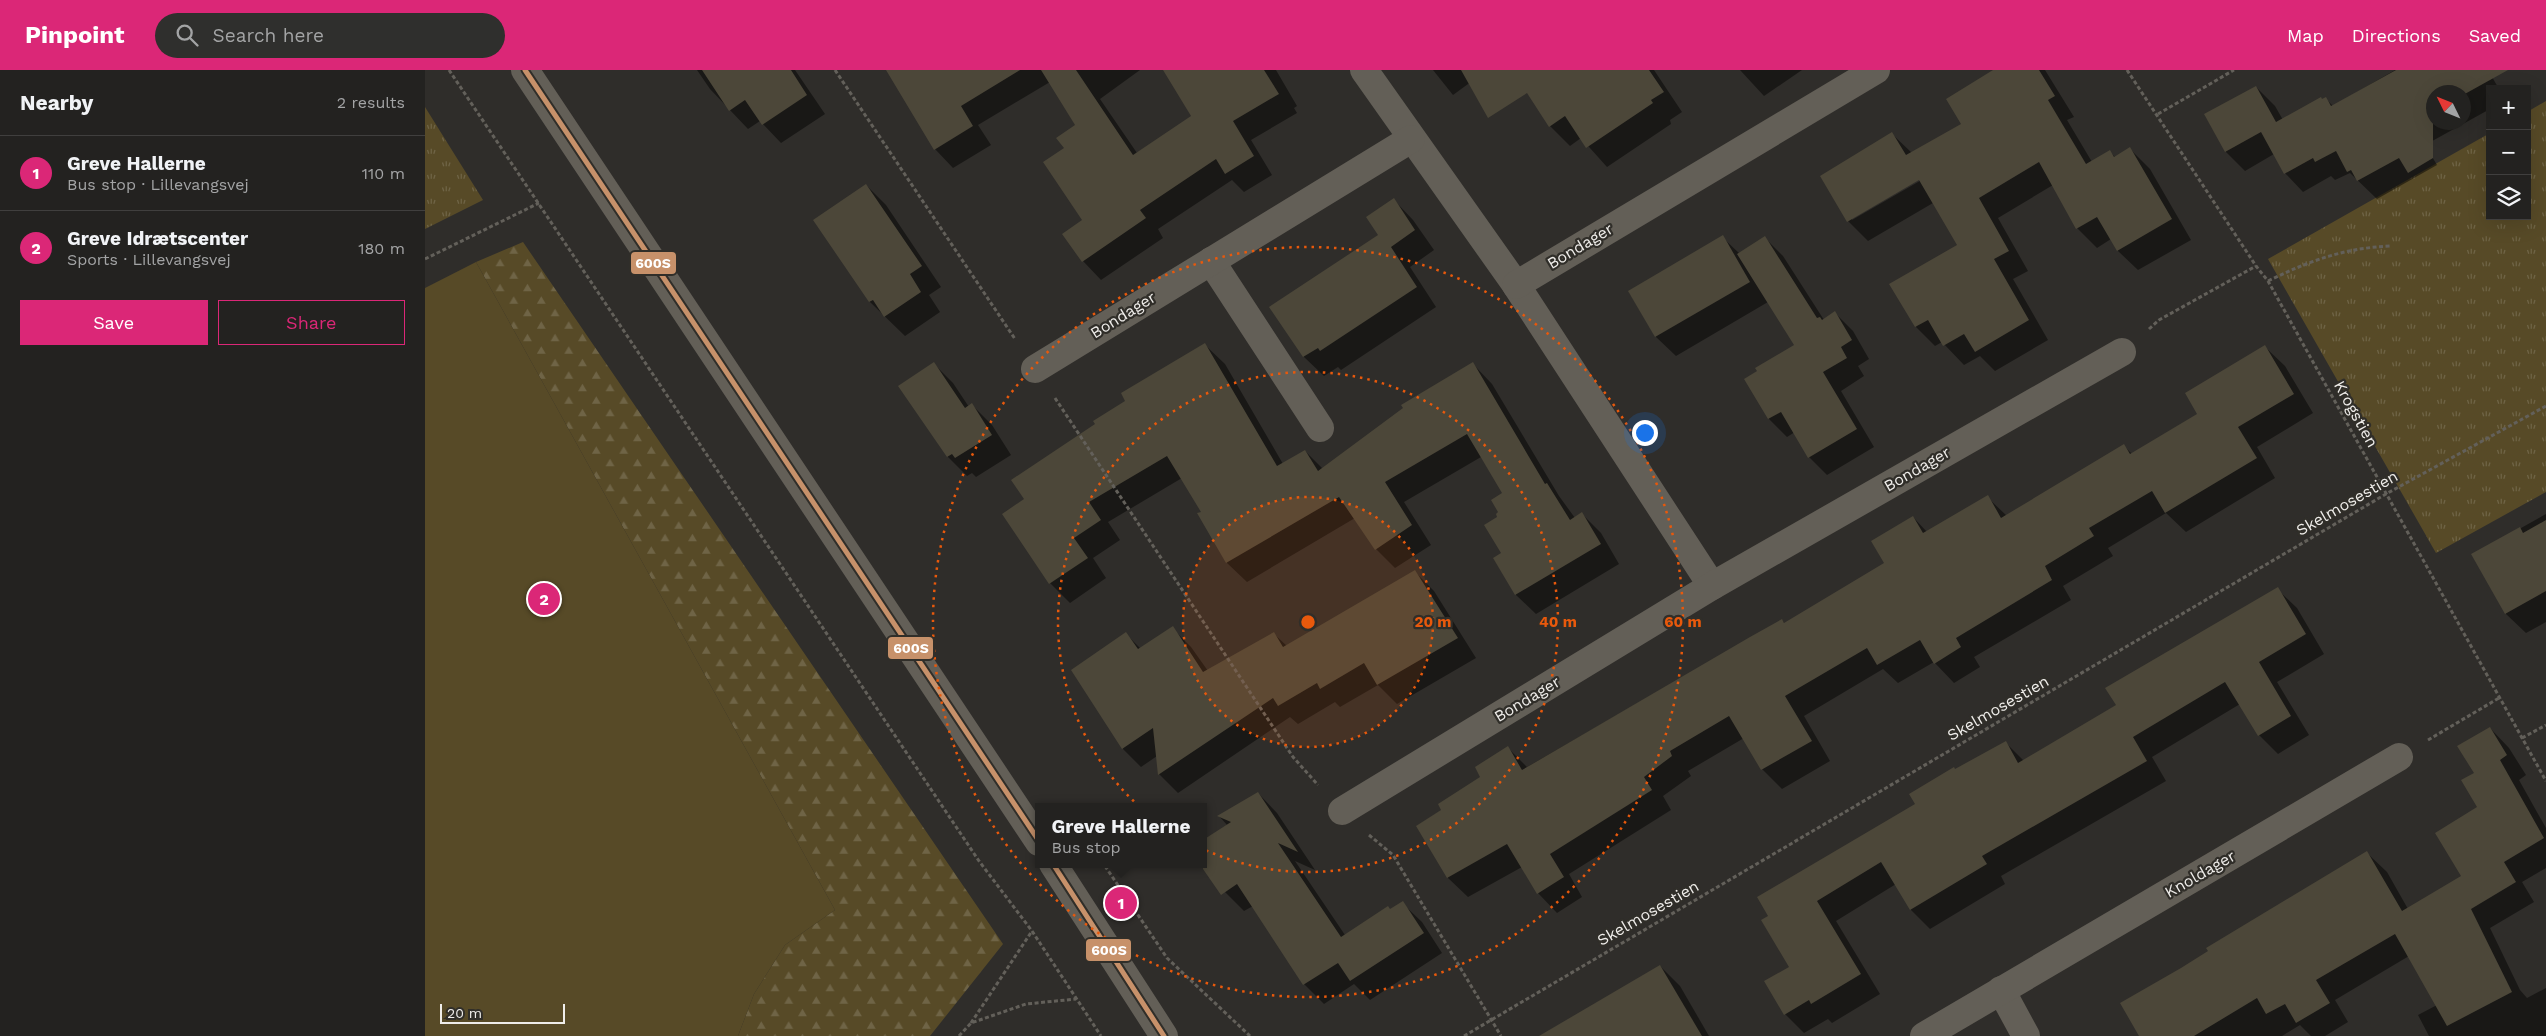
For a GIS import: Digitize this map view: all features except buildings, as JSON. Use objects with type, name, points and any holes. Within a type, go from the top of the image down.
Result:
[{"type":"street","points":[[525,70],[1035,836]]},
{"type":"street","points":[[1365,70],[1411,139],[1516,285],[1713,586]]},
{"type":"street","name":"Bondager","points":[[1516,285],[1875,70]]},
{"type":"street","name":"Bondager","points":[[1035,369],[1411,139]]},
{"type":"street","points":[[1211,261],[1320,428]]},
{"type":"street","name":"Bondager","points":[[1342,811],[1713,586],[2122,352]]},
{"type":"street","name":"Knoldager","points":[[1924,1036],[2399,757]]},
{"type":"street","points":[[1056,868],[1164,1036]]},
{"type":"street","points":[[2001,990],[2027,1036]]},
{"type":"path","points":[[449,70],[973,852],[1032,931],[1101,1036]]},
{"type":"path","points":[[835,70],[1293,757],[1342,811],[1393,855],[1501,1036]]},
{"type":"path","name":"Krogstien","points":[[2127,70],[2158,114],[2256,266],[2268,281],[2546,781]]},
{"type":"path","points":[[2158,114],[2234,70]]},
{"type":"path","points":[[425,259],[539,203]]},
{"type":"path","points":[[2268,281],[2322,256],[2366,247],[2390,246]]},
{"type":"path","points":[[2122,352],[2159,320],[2256,266]]},
{"type":"path","name":"Skelmosestien","points":[[1464,1036],[2386,494],[2546,406]]},
{"type":"path","points":[[2399,757],[2499,698]]},
{"type":"path","points":[[2522,738],[2546,725]]},
{"type":"path","points":[[1106,868],[1167,958],[1251,1036]]},
{"type":"path","points":[[959,1036],[971,1023],[1032,931]]},
{"type":"path","points":[[971,1023],[1026,1004],[1076,999]]},
{"type":"green space","points":[[2546,101],[2546,492],[2436,553],[2268,259],[2486,135],[2486,220],[2531,220],[2531,110]]},
{"type":"green space","points":[[425,107],[483,200],[425,229]]},
{"type":"green space","points":[[523,242],[1003,944],[930,1036],[738,1036],[754,994],[785,945],[835,910],[476,262]]},
{"type":"green space","points":[[476,262],[835,910],[785,945],[754,994],[738,1036],[425,1036],[425,288]]},
{"type":"transit line","name":"600S","points":[[525,70],[1035,835]]},
{"type":"transit line","name":"600S","points":[[1056,868],[1164,1036]]},
{"type":"place","name":"Greve Idrætscenter","points":[[544,599]]},
{"type":"place","name":"Greve Hallerne","points":[[1121,903]]}]
